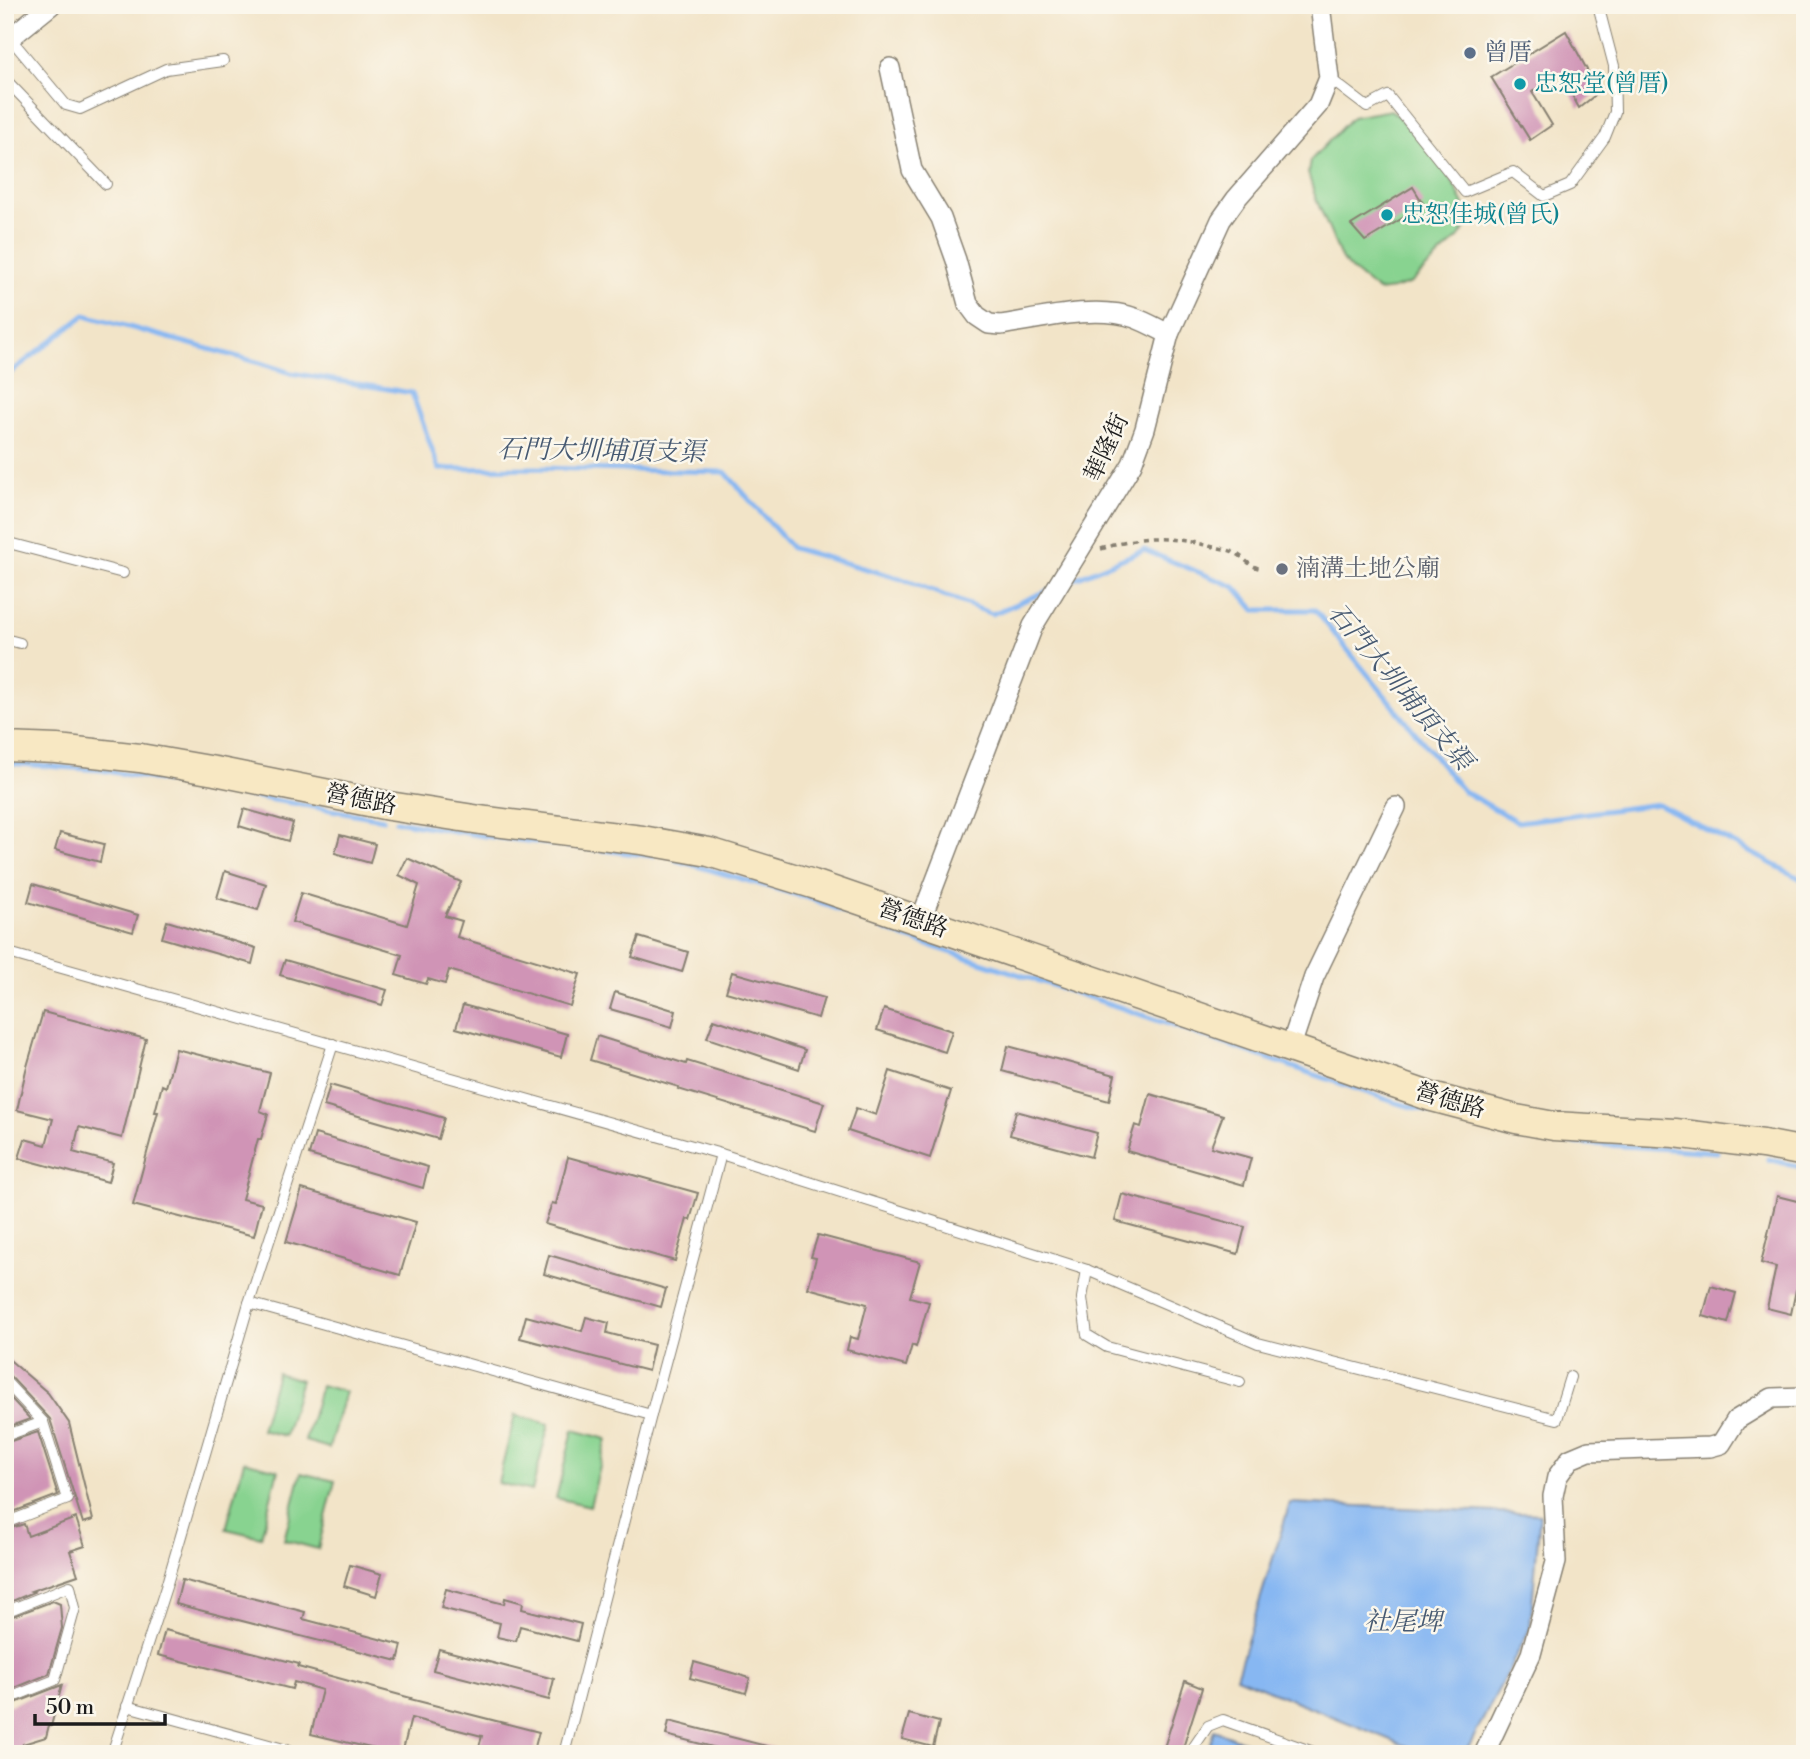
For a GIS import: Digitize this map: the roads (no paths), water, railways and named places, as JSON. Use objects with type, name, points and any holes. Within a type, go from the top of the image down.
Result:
[{"type":"street","points":[[8,40],[51,5]]},
{"type":"street","points":[[1320,5],[1329,78]]},
{"type":"street","points":[[890,68],[912,170],[941,218],[968,304],[977,316],[989,324],[1001,325],[1069,314],[1110,312],[1134,317],[1169,334]]},
{"type":"street","name":"華隆街","points":[[920,922],[1033,626],[1132,464],[1145,429],[1169,334],[1221,220],[1318,105],[1329,78]]},
{"type":"street","name":"營德路","points":[[5,747],[57,749],[140,758],[389,806],[642,840],[709,852],[813,884],[1432,1097],[1554,1126],[1700,1136],[1805,1152]]},
{"type":"street","points":[[1290,1049],[1314,977],[1396,807]]},
{"type":"street","points":[[1484,1754],[1531,1654],[1556,1562],[1553,1496],[1557,1477],[1570,1459],[1590,1451],[1710,1447],[1721,1444],[1736,1420],[1772,1398],[1805,1397]]},
{"type":"lane","points":[[1329,78],[1367,107],[1388,96],[1465,192],[1513,172],[1544,197],[1570,186],[1605,137],[1615,112],[1615,66],[1598,5]]},
{"type":"lane","points":[[8,40],[66,104],[80,108],[166,69],[223,61]]},
{"type":"lane","points":[[5,79],[106,184]]},
{"type":"lane","points":[[5,511],[5,517]]},
{"type":"lane","points":[[5,542],[124,573]]},
{"type":"lane","points":[[5,639],[20,643]]},
{"type":"lane","points":[[5,952],[721,1154],[1087,1270],[1258,1343],[1557,1419],[1570,1377]]},
{"type":"lane","points":[[112,1754],[166,1587],[249,1303],[333,1044]]},
{"type":"lane","points":[[564,1754],[721,1154]]},
{"type":"lane","points":[[1087,1270],[1082,1298],[1087,1335],[1107,1347],[1240,1382]]},
{"type":"lane","points":[[249,1303],[651,1415]]},
{"type":"lane","points":[[5,1381],[43,1422],[67,1499],[5,1523]]},
{"type":"lane","points":[[5,1436],[43,1422]]},
{"type":"lane","points":[[5,1612],[70,1586],[75,1608],[55,1680],[5,1700]]},
{"type":"lane","points":[[127,1706],[302,1754]]},
{"type":"lane","points":[[1189,1754],[1208,1726],[1223,1720],[1319,1754]]},
{"type":"water","name":"社尾埤","points":[[1290,1503],[1540,1514],[1530,1629],[1465,1754],[1425,1754],[1236,1677]]},
{"type":"water","points":[[1214,1730],[1275,1754],[1207,1754]]},
{"type":"waterway","name":"石門大圳埔頂支渠","points":[[5,377],[85,315],[291,373],[412,393],[439,469],[725,472],[792,548],[902,579],[992,614],[1047,591]]},
{"type":"waterway","name":"石門大圳埔頂支渠","points":[[1069,581],[1144,550],[1235,587],[1255,610],[1315,610],[1463,791],[1518,822],[1658,804],[1805,881]]},
{"type":"waterway","name":"石門大圳埔頂支渠","points":[[5,763],[101,770],[383,819]]},
{"type":"waterway","name":"石門大圳埔頂支渠","points":[[396,821],[484,836],[653,856]]},
{"type":"waterway","name":"石門大圳埔頂支渠","points":[[676,860],[815,900],[901,936],[1119,1007],[1397,1103],[1457,1118]]},
{"type":"waterway","name":"石門大圳埔頂支渠","points":[[1514,1133],[1546,1141],[1717,1152]]},
{"type":"waterway","name":"石門大圳埔頂支渠","points":[[1768,1159],[1805,1168]]},
{"type":"place","name":"曾厝","points":[[1470,53]]},
{"type":"place","name":"忠恕堂(曾厝)","points":[[1520,84]]},
{"type":"place","name":"忠恕佳城(曾氏)","points":[[1387,215]]},
{"type":"place","name":"湳溝土地公廟","points":[[1282,569]]}]
